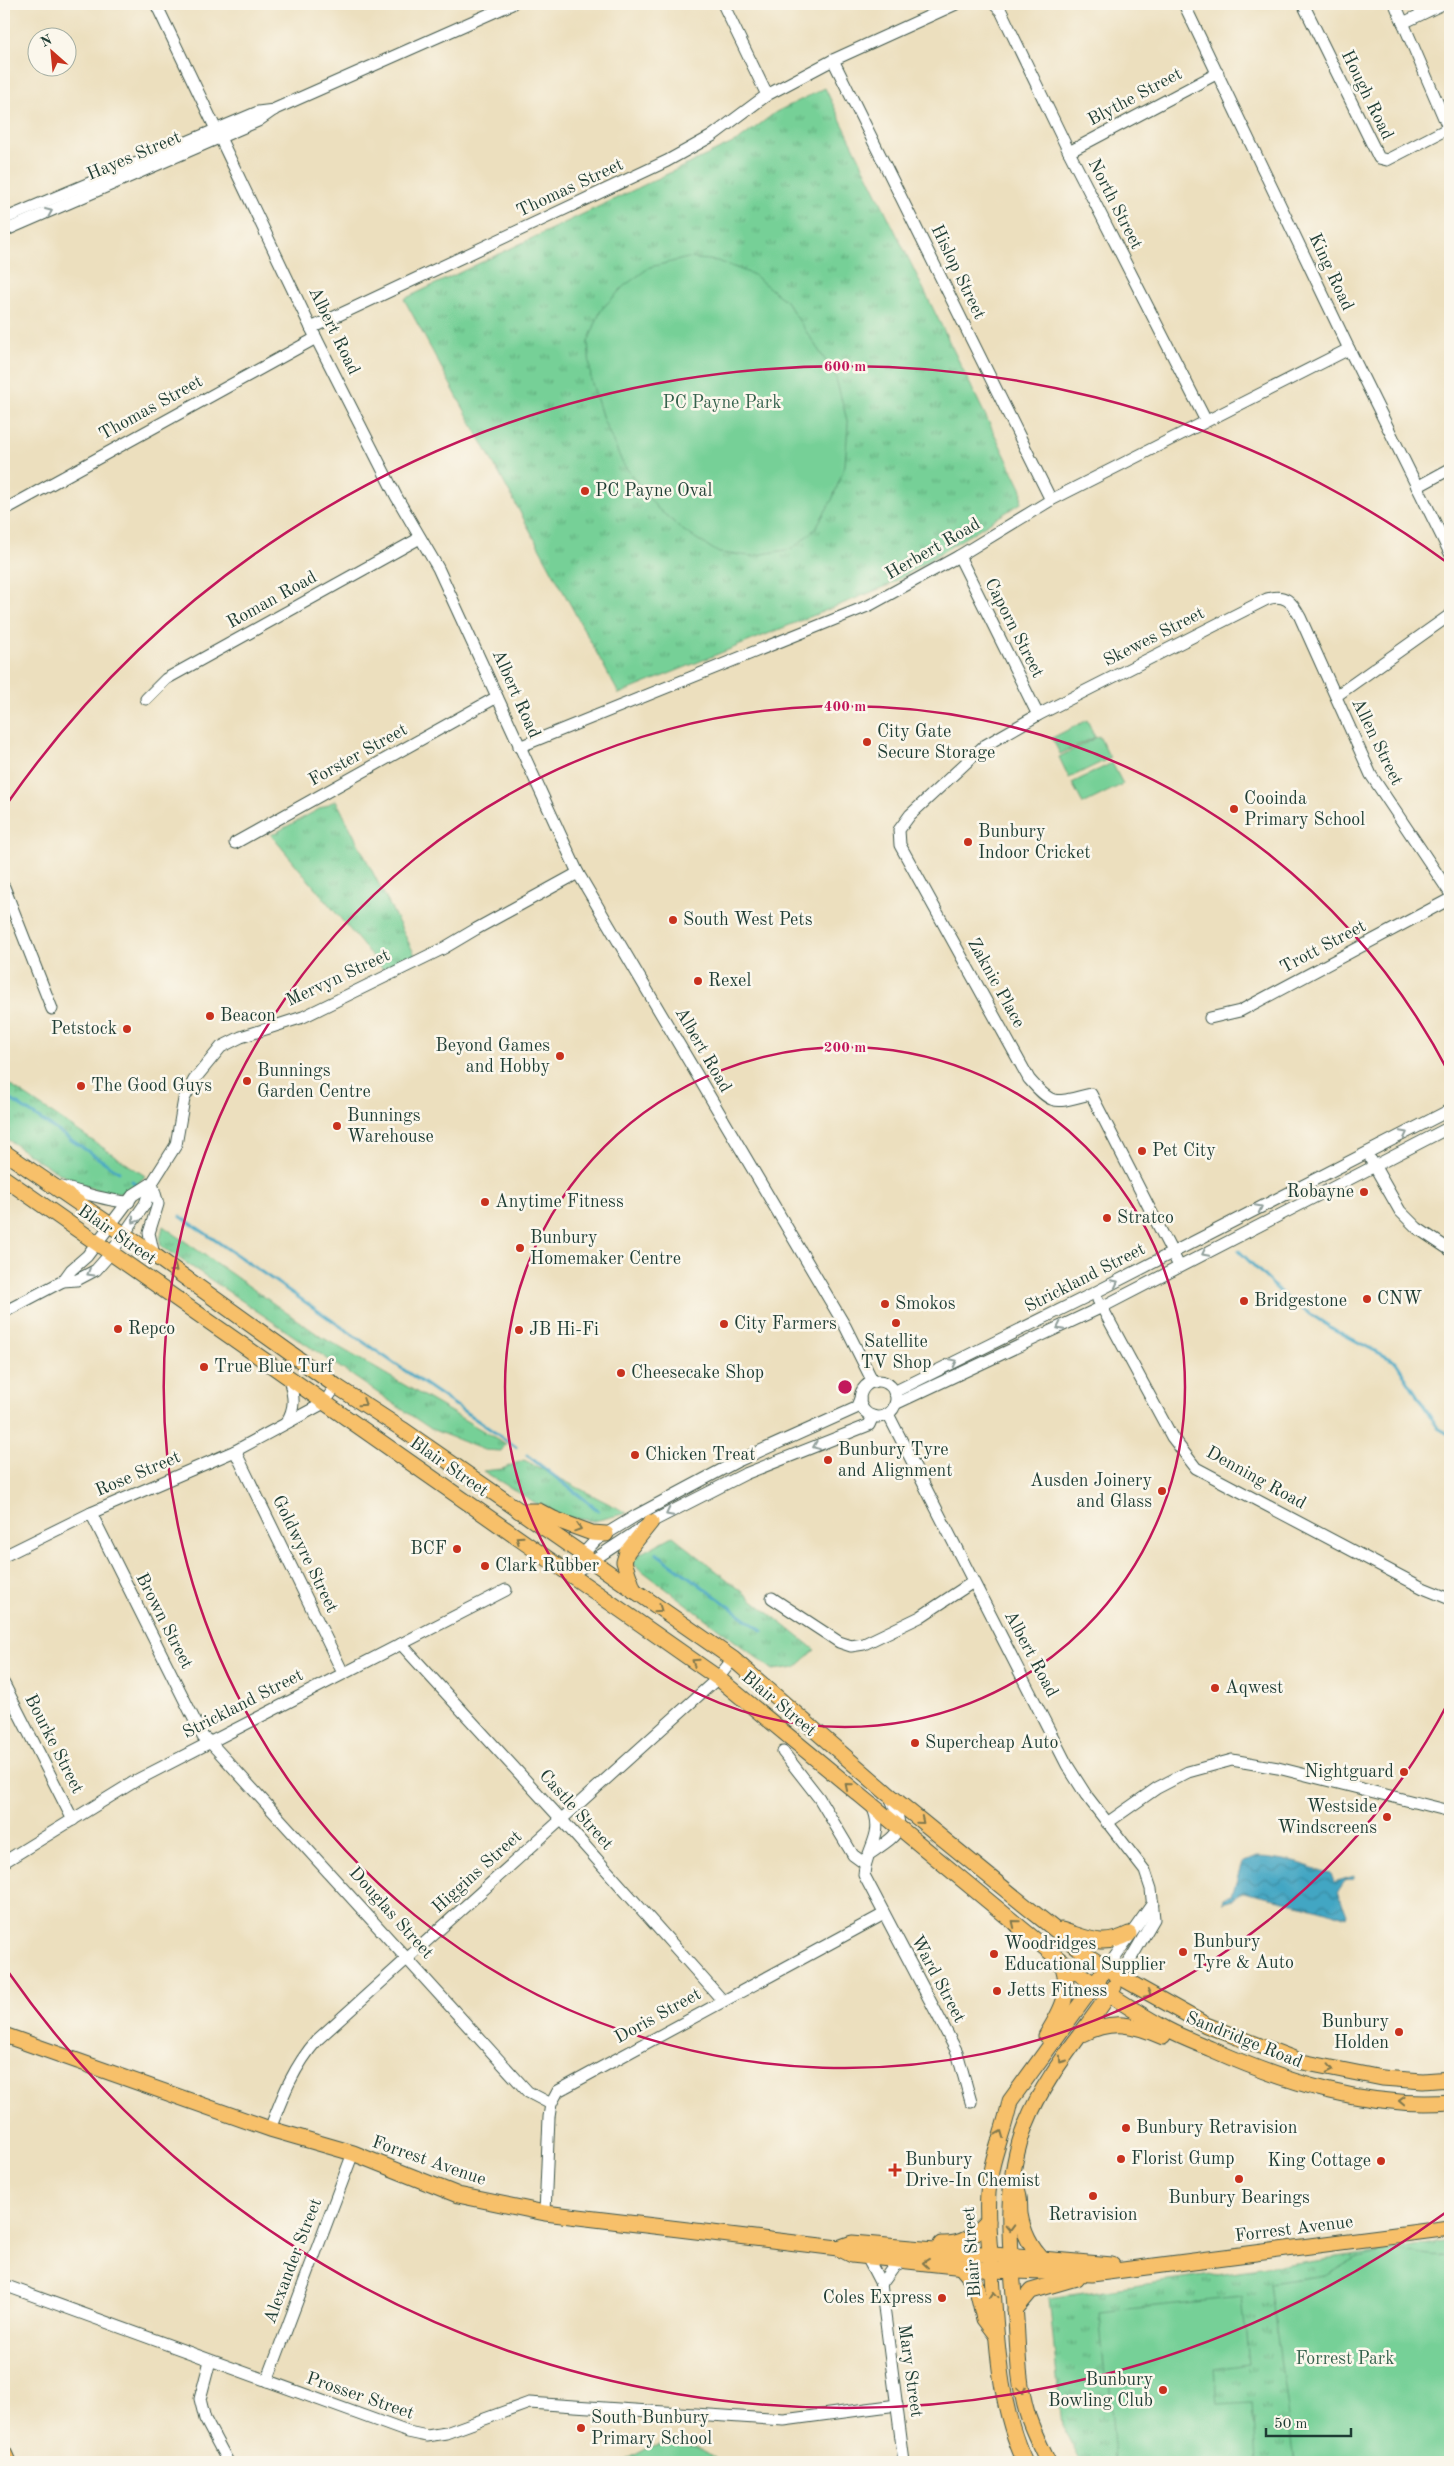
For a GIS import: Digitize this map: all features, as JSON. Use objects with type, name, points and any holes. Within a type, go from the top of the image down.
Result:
[{"type":"main road","name":"Blair Street","points":[[4,1152],[154,1255],[336,1386],[519,1510],[733,1659],[887,1793],[1050,1926],[1107,1968]]},
{"type":"main road","name":"Blair Street","points":[[4,1178],[718,1678],[1061,1961],[1095,1984],[1010,2101],[1006,2119],[997,2141],[992,2164],[988,2193],[988,2221],[996,2335],[1005,2402],[1025,2462]]},
{"type":"main road","points":[[519,1510],[539,1511],[592,1533],[606,1534]]},
{"type":"main road","points":[[634,1591],[624,1562],[627,1552],[651,1522]]},
{"type":"main road","points":[[1050,1926],[1097,1942],[1114,1941],[1129,1934]]},
{"type":"main road","points":[[1010,2101],[1061,2012],[1067,1977],[1061,1961]]},
{"type":"main road","points":[[1095,1984],[1107,1968]]},
{"type":"main road","name":"Sandridge Road","points":[[1107,1968],[1206,2025],[1302,2062],[1382,2078],[1423,2081],[1450,2079]]},
{"type":"main road","points":[[1048,2462],[1027,2413],[1020,2378],[1009,2218],[1012,2179],[1020,2139],[1033,2108],[1058,2066],[1110,1994],[1120,1977]]},
{"type":"main road","name":"Sandridge Road","points":[[1095,1984],[1167,2030],[1261,2071],[1316,2088],[1369,2099],[1450,2102]]},
{"type":"main road","points":[[1081,2035],[1100,2025],[1142,2027],[1200,2054],[1261,2071]]},
{"type":"main road","name":"Forrest Avenue","points":[[4,2026],[80,2061]]},
{"type":"main road","name":"Forrest Avenue","points":[[4,2035],[270,2129],[353,2153],[458,2195],[544,2213],[838,2248],[852,2255],[866,2257],[961,2266],[991,2263]]},
{"type":"main road","points":[[1012,2179],[1019,2193],[1024,2231],[1030,2245],[1043,2260]]},
{"type":"main road","points":[[923,2250],[940,2244],[960,2242],[976,2234],[988,2221]]},
{"type":"main road","name":"Forrest Avenue","points":[[838,2248],[852,2243],[923,2250],[991,2263],[1092,2274],[1450,2228]]},
{"type":"main road","name":"Forrest Avenue","points":[[1012,2264],[1043,2260],[1143,2267]]},
{"type":"main road","points":[[961,2266],[976,2285],[984,2320],[996,2335]]},
{"type":"main road","points":[[1015,2310],[1031,2291],[1092,2274]]},
{"type":"main road","points":[[4,2453],[8,2462]]},
{"type":"street","name":"Albert Road","points":[[156,4],[314,333],[396,496],[438,568],[578,874],[845,1326],[873,1382]]},
{"type":"street","name":"Hayes Street","points":[[4,219],[218,134],[258,121],[275,110],[512,4]]},
{"type":"street","points":[[723,4],[767,95]]},
{"type":"street","points":[[833,60],[956,4]]},
{"type":"street","name":"North Street","points":[[994,4],[1001,11],[1069,152],[1206,421]]},
{"type":"street","name":"King Road","points":[[1184,4],[1349,349],[1450,554]]},
{"type":"street","name":"Hough Road","points":[[1303,4],[1379,158],[1387,160],[1450,130]]},
{"type":"street","points":[[1395,4],[1450,130]]},
{"type":"street","points":[[1403,23],[1443,4]]},
{"type":"street","name":"Thomas Street","points":[[4,510],[314,333],[667,161],[712,136],[767,95],[833,60]]},
{"type":"street","name":"Hislop Street","points":[[833,60],[1051,500]]},
{"type":"street","name":"Blythe Street","points":[[1069,152],[1218,73]]},
{"type":"street","name":"Hayes Street","points":[[4,231],[218,134]]},
{"type":"street","name":"Herbert Road","points":[[519,748],[870,605],[958,556],[1051,500],[1349,349]]},
{"type":"street","points":[[1417,487],[1450,469]]},
{"type":"street","name":"Roman Road","points":[[146,699],[166,678],[420,538]]},
{"type":"street","name":"Caporn Street","points":[[958,556],[1038,715]]},
{"type":"street","name":"Skewes Street","points":[[1038,715],[1267,599],[1277,597],[1287,599]]},
{"type":"street","name":"Allen Street","points":[[1287,599],[1300,617],[1371,775],[1450,893]]},
{"type":"street","points":[[1336,696],[1450,615]]},
{"type":"street","name":"Forster Street","points":[[236,842],[497,697]]},
{"type":"street","name":"Zaknic Place","points":[[1038,715],[984,746],[967,760],[910,816],[899,830],[900,845],[1029,1079],[1046,1098],[1059,1101],[1091,1094],[1179,1266]]},
{"type":"street","name":"Mervyn Street","points":[[63,1282],[77,1280],[96,1270],[111,1253],[146,1204],[152,1183],[176,1145],[184,1099],[194,1080],[221,1047],[241,1037],[303,1017],[444,948],[578,874]]},
{"type":"street","points":[[5,895],[52,1009]]},
{"type":"street","name":"Trott Street","points":[[1210,1018],[1240,1012],[1450,899]]},
{"type":"street","name":"Strickland Street","points":[[894,1392],[1094,1293],[1450,1110]]},
{"type":"street","name":"Strickland Street","points":[[895,1404],[1102,1307],[1450,1127]]},
{"type":"street","points":[[1366,1152],[1400,1210],[1418,1228],[1450,1250]]},
{"type":"street","points":[[152,1183],[158,1204],[149,1233],[154,1255]]},
{"type":"street","name":"Mervyn Street","points":[[63,1282],[111,1226],[133,1195],[152,1183]]},
{"type":"street","points":[[52,1185],[76,1190],[111,1202],[129,1202]]},
{"type":"street","points":[[4,1312],[63,1282]]},
{"type":"street","name":"Denning Road","points":[[1094,1293],[1172,1437],[1196,1468],[1423,1588],[1450,1599]]},
{"type":"street","points":[[285,1424],[293,1412],[294,1398],[289,1379]]},
{"type":"street","points":[[571,1575],[588,1558],[606,1534],[738,1461],[856,1408],[865,1387],[873,1382],[885,1383],[894,1392],[895,1404],[888,1414],[873,1416],[862,1408],[860,1399]]},
{"type":"street","name":"Rose Street","points":[[4,1556],[91,1513],[235,1451],[324,1403],[336,1386]]},
{"type":"street","name":"Albert Road","points":[[888,1414],[1068,1765],[1145,1871],[1151,1889],[1154,1919],[1120,1977]]},
{"type":"street","points":[[588,1558],[651,1522],[745,1474],[869,1424],[873,1416]]},
{"type":"street","name":"Goldwyre Street","points":[[235,1451],[343,1673]]},
{"type":"street","name":"Brown Street","points":[[91,1513],[203,1737],[209,1741]]},
{"type":"street","points":[[772,1598],[838,1642],[855,1646],[864,1644],[920,1617],[973,1582]]},
{"type":"street","name":"Strickland Street","points":[[4,1862],[137,1780],[209,1741],[506,1590]]},
{"type":"street","name":"Castle Street","points":[[401,1644],[561,1819],[723,2001]]},
{"type":"street","name":"Higgins Street","points":[[270,2129],[290,2077],[302,2058],[317,2040],[718,1678],[733,1659]]},
{"type":"street","name":"Bourke Street","points":[[4,1684],[73,1820]]},
{"type":"street","name":"Douglas Street","points":[[209,1741],[528,2092],[550,2104]]},
{"type":"street","name":"Ward Street","points":[[783,1752],[819,1798],[853,1854],[866,1864],[884,1914],[957,2052],[971,2102]]},
{"type":"street","points":[[1108,1822],[1154,1790],[1181,1776],[1202,1766],[1232,1760],[1278,1768],[1450,1810]]},
{"type":"street","points":[[866,1864],[899,1828],[900,1818],[887,1793]]},
{"type":"street","points":[[866,1864],[876,1840],[877,1816],[872,1806]]},
{"type":"street","points":[[1107,1968],[1152,1903]]},
{"type":"street","name":"Doris Street","points":[[550,2104],[558,2091],[884,1914]]},
{"type":"street","points":[[544,2213],[550,2104]]},
{"type":"street","name":"Alexander Street","points":[[266,2381],[353,2153]]},
{"type":"street","name":"Mary Street","points":[[866,2257],[881,2284],[904,2462]]},
{"type":"street","points":[[881,2284],[894,2266],[904,2261]]},
{"type":"street","name":"Prosser Street","points":[[4,2286],[408,2432],[427,2436],[446,2432],[529,2404],[784,2420],[897,2405]]},
{"type":"street","points":[[210,2361],[200,2399],[205,2419],[228,2462]]},
{"type":"green space","name":"PC Payne Park","points":[[825,88],[1022,490],[1021,503],[889,585],[619,694],[404,299],[739,140],[776,112]]},
{"type":"green space","points":[[688,258],[718,261],[752,274],[786,301],[835,375],[848,424],[845,465],[832,500],[815,529],[792,549],[751,556],[719,553],[684,531],[657,508],[623,464],[603,419],[591,380],[588,342],[601,310],[624,286],[650,267]]},
{"type":"green space","points":[[1087,720],[1095,737],[1060,754],[1052,738]]},
{"type":"green space","points":[[1099,736],[1110,758],[1069,778],[1059,757]]},
{"type":"green space","points":[[1112,763],[1123,784],[1083,804],[1072,783]]},
{"type":"green space","points":[[336,800],[416,957],[386,973],[271,835]]},
{"type":"green space","points":[[4,1081],[145,1176],[130,1193],[113,1193],[96,1189],[63,1176],[32,1156],[4,1137]]},
{"type":"green space","points":[[163,1226],[320,1336],[506,1444],[501,1451],[484,1450],[431,1429],[161,1246],[160,1240]]},
{"type":"green space","points":[[524,1460],[627,1513],[594,1521],[557,1516],[483,1471],[502,1469]]},
{"type":"green space","points":[[673,1536],[815,1650],[796,1667],[773,1670],[628,1560]]},
{"type":"green space","name":"Forrest Park","points":[[1450,2241],[1450,2462],[1081,2462],[1062,2426],[1049,2298]]},
{"type":"green space","points":[[1383,2251],[1442,2257],[1450,2256],[1450,2462],[1294,2462],[1270,2284],[1325,2276],[1356,2258]]},
{"type":"green space","points":[[1242,2297],[1249,2364],[1214,2369],[1217,2404],[1252,2402],[1256,2462],[1115,2462],[1109,2377],[1105,2377],[1099,2312]]},
{"type":"green space","points":[[667,2443],[695,2447],[719,2462],[622,2462],[648,2448]]},
{"type":"water","points":[[1256,1857],[1294,1862],[1331,1874],[1334,1882],[1354,1876],[1354,1879],[1345,1881],[1338,1891],[1347,1915],[1346,1918],[1328,1911],[1243,1892],[1234,1899],[1223,1902],[1224,1898],[1232,1895],[1242,1863]]},
{"type":"waterway","points":[[4,1095],[119,1172]]},
{"type":"waterway","points":[[132,1181],[141,1187]]},
{"type":"waterway","points":[[180,1216],[516,1447]]},
{"type":"waterway","points":[[1239,1251],[1287,1299],[1335,1330],[1396,1362],[1438,1428],[1450,1435]]},
{"type":"waterway","points":[[527,1455],[598,1510]]},
{"type":"waterway","points":[[656,1553],[763,1631]]},
{"type":"place","name":"PC Payne Oval","points":[[585,491]]},
{"type":"place","name":"City Gate Secure Storage","points":[[867,742]]},
{"type":"place","name":"Cooinda Primary School","points":[[1234,809]]},
{"type":"place","name":"Bunbury Indoor Cricket","points":[[968,842]]},
{"type":"place","name":"South West Pets","points":[[673,920]]},
{"type":"place","name":"Rexel","points":[[698,981]]},
{"type":"place","name":"Beacon","points":[[210,1016]]},
{"type":"place","name":"Petstock","points":[[127,1029]]},
{"type":"place","name":"Beyond Games and Hobby","points":[[560,1056]]},
{"type":"place","name":"Bunnings Garden Centre","points":[[247,1081]]},
{"type":"place","name":"The Good Guys","points":[[81,1086]]},
{"type":"place","name":"Bunnings Warehouse","points":[[337,1126]]},
{"type":"place","name":"Pet City","points":[[1142,1151]]},
{"type":"place","name":"Robayne","points":[[1364,1192]]},
{"type":"place","name":"Anytime Fitness","points":[[485,1202]]},
{"type":"place","name":"Stratco","points":[[1107,1218]]},
{"type":"place","name":"Bunbury Homemaker Centre","points":[[520,1248]]},
{"type":"place","name":"CNW","points":[[1367,1299]]},
{"type":"place","name":"Bridgestone","points":[[1244,1301]]},
{"type":"place","name":"Smokos","points":[[885,1304]]},
{"type":"place","name":"Satellite TV Shop","points":[[896,1323]]},
{"type":"place","name":"City Farmers","points":[[724,1324]]},
{"type":"place","name":"Repco","points":[[118,1329]]},
{"type":"place","name":"JB Hi-Fi","points":[[519,1330]]},
{"type":"place","name":"True Blue Turf","points":[[204,1367]]},
{"type":"place","name":"Cheesecake Shop","points":[[621,1373]]},
{"type":"place","name":"Chicken Treat","points":[[635,1455]]},
{"type":"place","name":"Bunbury Tyre and Alignment","points":[[828,1460]]},
{"type":"place","name":"Ausden Joinery and Glass","points":[[1162,1491]]},
{"type":"place","name":"BCF","points":[[457,1549]]},
{"type":"place","name":"Clark Rubber","points":[[485,1566]]},
{"type":"place","name":"Aqwest","points":[[1215,1688]]},
{"type":"place","name":"Supercheap Auto","points":[[915,1743]]},
{"type":"place","name":"Nightguard","points":[[1404,1772]]},
{"type":"place","name":"Westside Windscreens","points":[[1387,1817]]},
{"type":"place","name":"Bunbury Tyre & Auto","points":[[1183,1952]]},
{"type":"place","name":"Woodridges Educational Supplier","points":[[994,1954]]},
{"type":"place","name":"Jetts Fitness","points":[[997,1991]]},
{"type":"place","name":"Bunbury Holden","points":[[1399,2032]]},
{"type":"place","name":"Bunbury Retravision","points":[[1126,2128]]},
{"type":"place","name":"Florist Gump","points":[[1121,2159]]},
{"type":"place","name":"King Cottage","points":[[1381,2161]]},
{"type":"place","name":"Bunbury Drive-In Chemist","points":[[895,2170]]},
{"type":"place","name":"Bunbury Bearings","points":[[1239,2179]]},
{"type":"place","name":"Retravision","points":[[1093,2196]]},
{"type":"place","name":"Coles Express","points":[[942,2298]]},
{"type":"place","name":"Bunbury Bowling Club","points":[[1163,2390]]},
{"type":"place","name":"South Bunbury Primary School","points":[[581,2428]]}]
